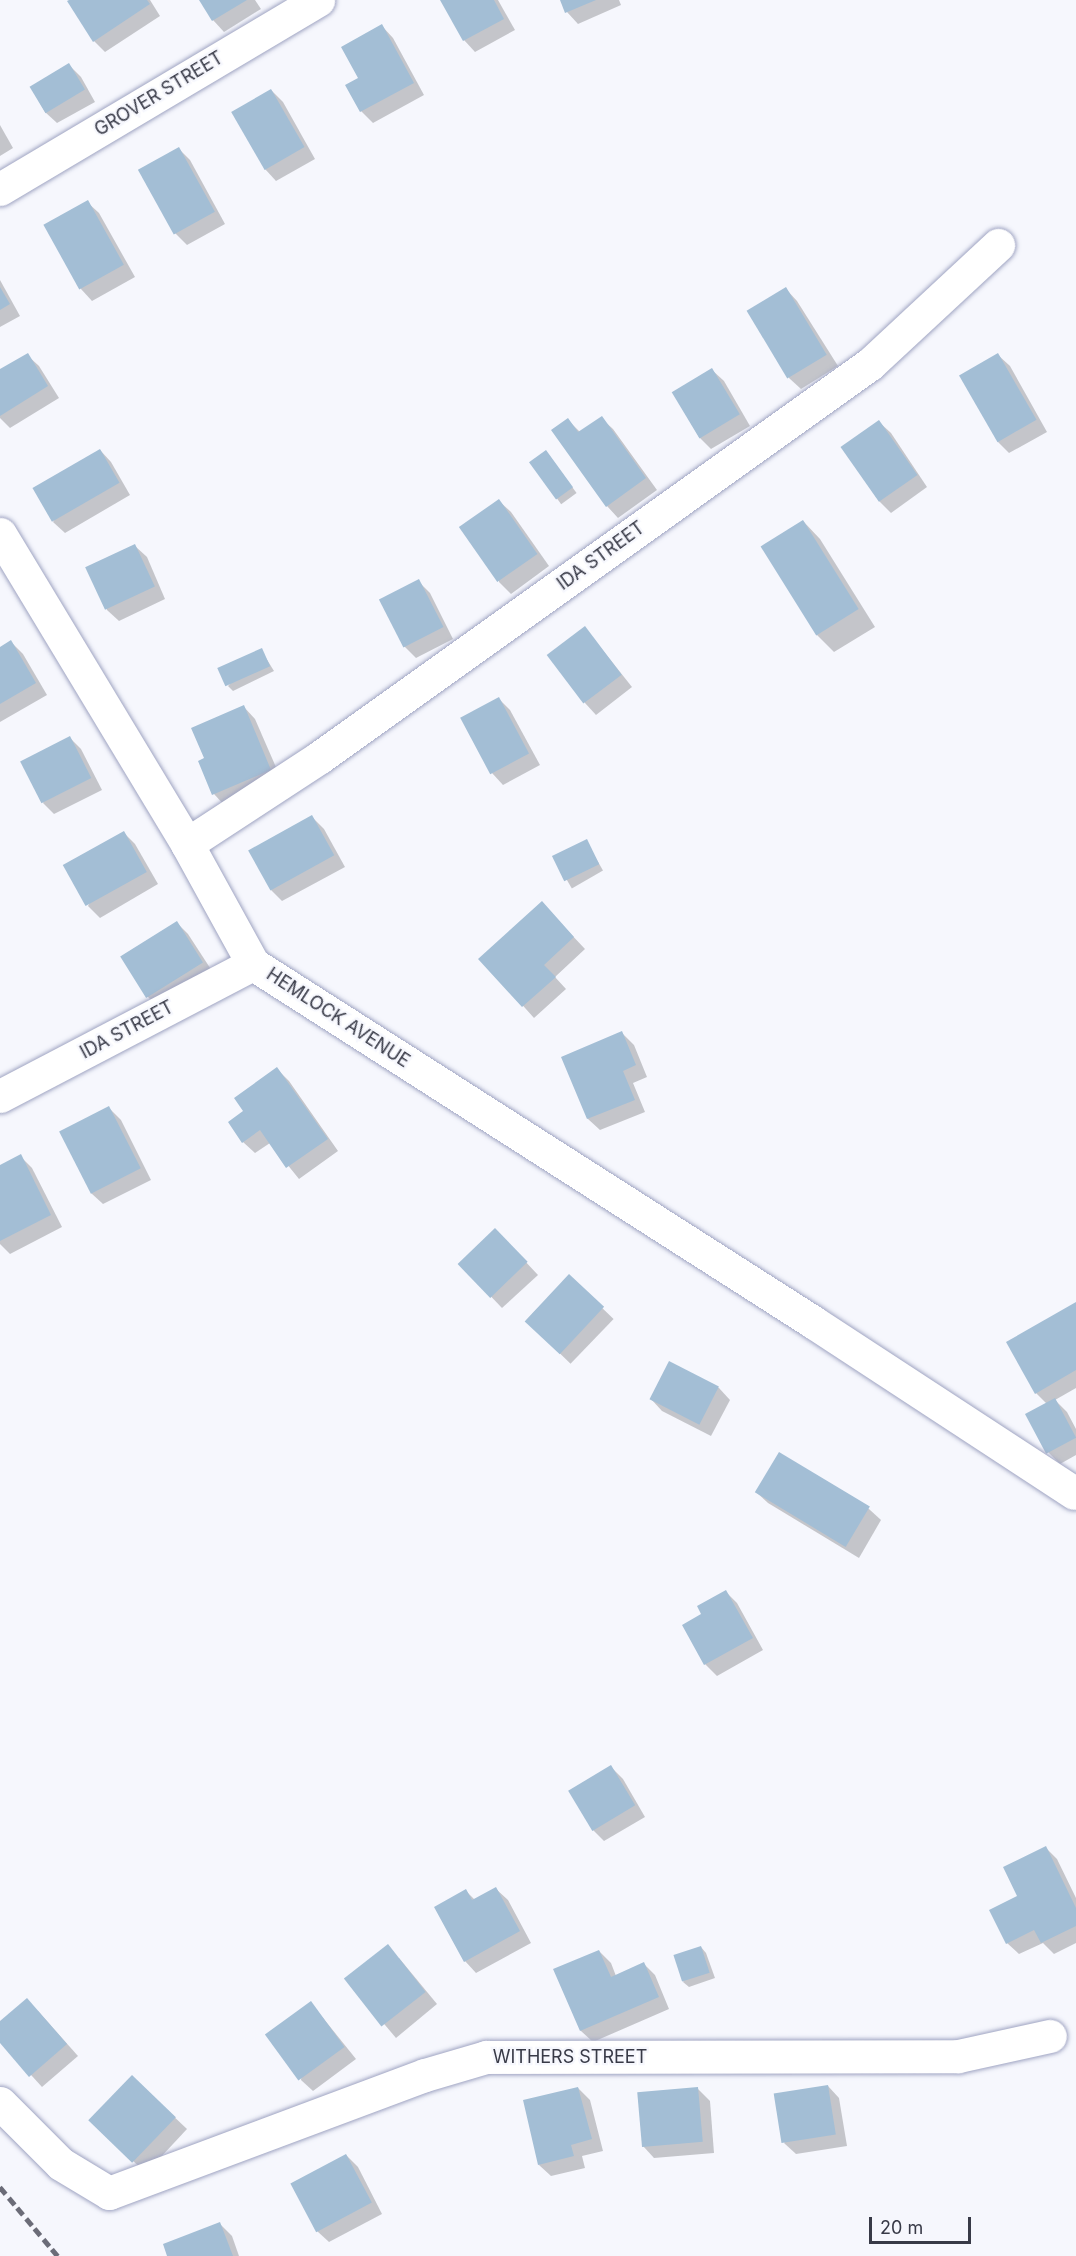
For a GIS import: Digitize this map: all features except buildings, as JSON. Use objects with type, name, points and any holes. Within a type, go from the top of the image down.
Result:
[{"type":"street","name":"GROVER STREET","points":[[0,189],[304,3]]},
{"type":"street","name":"IDA STREET","points":[[187,844],[320,757],[870,364],[998,245]]},
{"type":"street","name":"HEMLOCK AVENUE","points":[[0,534],[187,844],[253,964],[813,1322],[1074,1493]]},
{"type":"street","name":"IDA STREET","points":[[0,1096],[253,964]]},
{"type":"street","name":"WITHERS STREET","points":[[0,2103],[61,2164],[109,2193],[424,2074],[486,2057],[958,2056],[1050,2037]]},
{"type":"railway","points":[[0,2187],[58,2256]]}]
